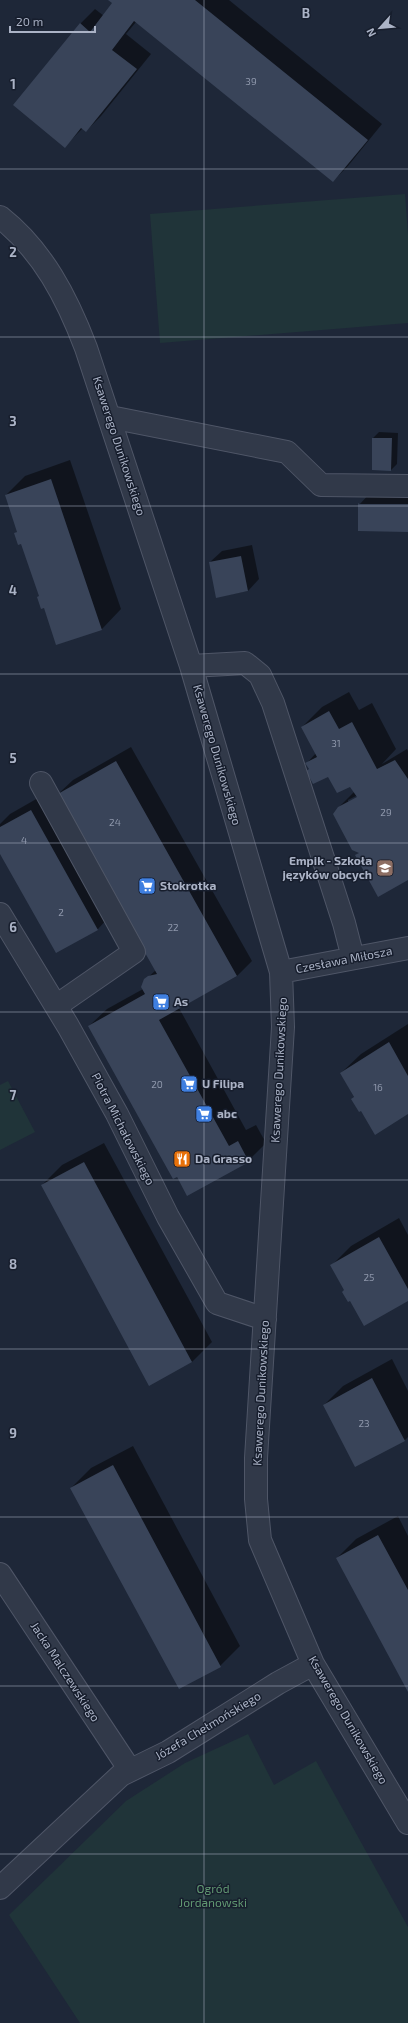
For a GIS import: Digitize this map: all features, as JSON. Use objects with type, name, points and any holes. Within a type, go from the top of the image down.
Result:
[{"type":"street","name":"Ksawerego Dunikowskiego","points":[[0,217],[15,229],[33,250],[62,292],[73,313],[110,417],[191,666],[281,972],[283,1027],[256,1458],[256,1499],[260,1540],[313,1664],[408,1823]]},
{"type":"street","points":[[110,417],[287,452],[321,485],[408,486]]},
{"type":"street","points":[[191,666],[245,663],[260,675],[273,703],[353,958]]},
{"type":"street","points":[[41,783],[134,952],[56,1006]]},
{"type":"street","name":"Piotra Michałowskiego","points":[[0,914],[56,1006],[117,1114],[168,1217],[217,1303],[265,1319]]},
{"type":"street","name":"Czesława Miłosza","points":[[281,972],[408,948]]},
{"type":"street","name":"Jacka Malczewskiego","points":[[0,1574],[130,1770]]},
{"type":"street","name":"Józefa Chełmońskiego","points":[[0,1888],[121,1775],[168,1752],[313,1664]]},
{"type":"green space","points":[[405,194],[408,235],[408,323],[160,343],[150,214]]},
{"type":"green space","points":[[8,1081],[35,1132],[0,1150],[0,1085]]},
{"type":"green space","name":"Ogród Jordanowski","points":[[248,1734],[274,1785],[316,1761],[408,1927],[408,2023],[80,2023],[9,1915],[126,1801],[185,1763]]},
{"type":"building","points":[[108,0],[195,0],[368,140],[333,182],[134,21],[112,50],[137,69],[86,132],[81,128],[65,148],[13,105],[80,23],[90,32],[112,3]]},
{"type":"building","points":[[372,438],[392,438],[391,471],[372,470]]},
{"type":"building","points":[[51,479],[102,630],[56,645],[44,608],[41,609],[37,597],[39,596],[21,544],[18,545],[14,533],[17,532],[5,495]]},
{"type":"building","points":[[358,503],[408,504],[408,532],[358,531]]},
{"type":"building","points":[[241,556],[248,591],[216,598],[209,562]]},
{"type":"building","points":[[329,711],[339,729],[352,722],[377,769],[395,760],[408,779],[408,880],[378,897],[355,855],[359,853],[352,850],[333,814],[338,807],[357,797],[350,787],[337,793],[328,777],[313,784],[306,771],[309,769],[305,763],[317,757],[301,727]]},
{"type":"building","points":[[116,761],[237,976],[159,1020],[229,1146],[238,1141],[249,1162],[187,1196],[177,1177],[173,1179],[88,1026],[145,994],[141,987],[144,979],[148,976],[157,974],[56,795]]},
{"type":"building","points":[[31,810],[98,930],[56,953],[0,854],[0,827]]},
{"type":"building","points":[[389,1042],[408,1076],[408,1114],[375,1135],[361,1111],[359,1112],[351,1099],[354,1097],[340,1073]]},
{"type":"building","points":[[84,1162],[192,1362],[149,1386],[41,1185]]},
{"type":"building","points":[[379,1237],[408,1289],[408,1301],[364,1326],[350,1301],[348,1302],[342,1292],[344,1290],[330,1265]]},
{"type":"building","points":[[372,1378],[405,1441],[355,1467],[323,1405]]},
{"type":"building","points":[[113,1465],[221,1667],[179,1689],[70,1488]]},
{"type":"building","points":[[378,1535],[408,1590],[408,1692],[336,1558]]},
{"type":"place","name":"Empik - Szkoła języków obcych","points":[[385,868]]},
{"type":"place","name":"Stokrotka","points":[[147,886]]},
{"type":"place","name":"As","points":[[161,1002]]},
{"type":"place","name":"U Filipa","points":[[189,1084]]},
{"type":"place","name":"abc","points":[[204,1114]]},
{"type":"place","name":"Da Grasso","points":[[182,1159]]}]
